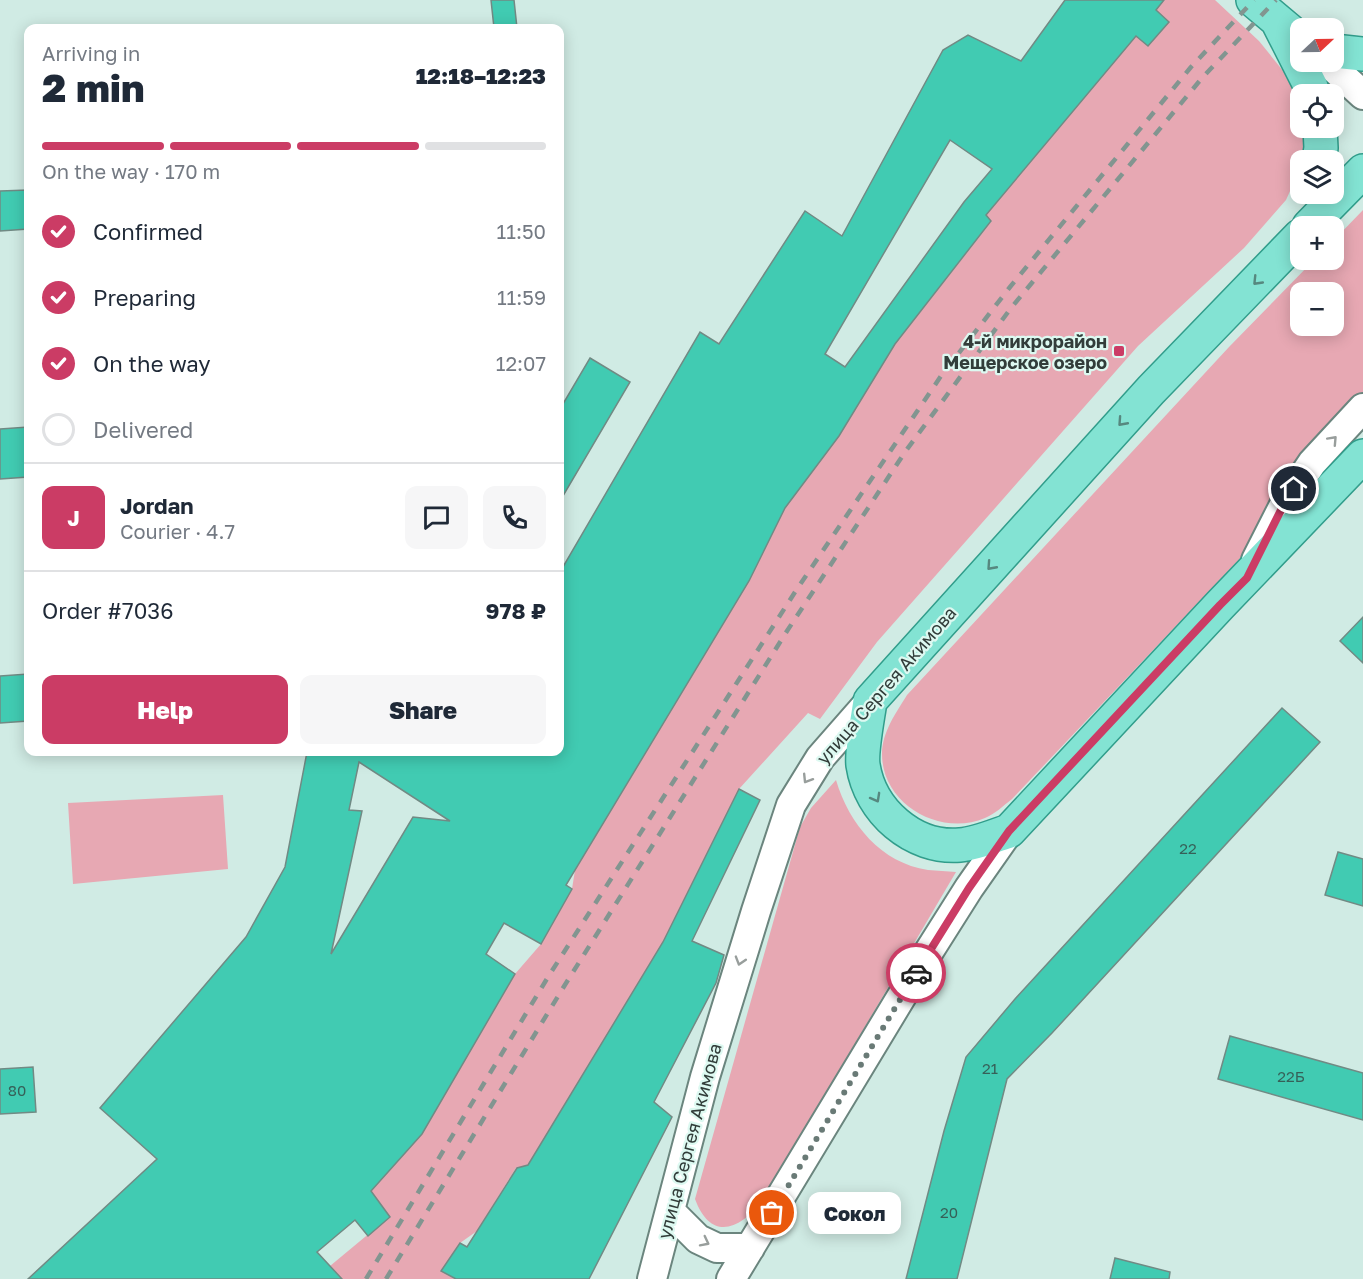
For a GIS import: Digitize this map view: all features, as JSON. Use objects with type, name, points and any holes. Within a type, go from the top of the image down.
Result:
[{"type":"main road","points":[[1253,0],[1290,32]]},
{"type":"main road","points":[[1344,52],[1363,54]]},
{"type":"main road","points":[[1338,72],[1363,95]]},
{"type":"main road","name":"улица Сергея Акимова","points":[[1317,216],[1363,171]]},
{"type":"main road","name":"улица Сергея Акимова","points":[[652,1279],[705,1077],[791,805],[820,758],[870,700],[1151,390],[1290,244]]},
{"type":"main road","points":[[1247,578],[1285,502],[1312,463],[1363,408]]},
{"type":"main road","points":[[731,1279],[926,956],[1009,831],[1363,456]]},
{"type":"main road","points":[[870,700],[863,764],[874,798],[895,824],[928,842],[961,845],[1009,831]]},
{"type":"main road","points":[[671,1212],[698,1239],[717,1248],[750,1248]]},
{"type":"shaded area","points":[[1164,0],[1215,0],[1259,41],[1284,72],[1290,84],[1290,138],[1306,138],[1303,150],[1290,150],[1290,191],[1286,200],[1244,248],[1138,346],[877,642],[820,719],[808,713],[739,789],[663,942],[528,1165],[516,1168],[477,1231],[460,1243],[442,1271],[456,1279],[342,1279],[330,1266],[389,1217],[371,1191],[422,1134],[515,974],[541,944],[572,889],[575,870],[749,581],[785,508],[839,436],[895,344],[991,222],[986,215],[1136,36],[1148,46],[1169,22],[1156,10]]},
{"type":"shaded area","points":[[1363,210],[1363,396],[1249,549],[999,810],[985,818],[968,823],[950,823],[933,820],[903,802],[892,788],[885,772],[882,754],[887,730],[907,695],[1229,347],[1290,285],[1290,336],[1344,336],[1344,282],[1293,282],[1304,270],[1344,270],[1344,230]]},
{"type":"shaded area","points":[[836,780],[849,812],[858,826],[882,850],[911,866],[956,872],[763,1200],[745,1219],[726,1227],[717,1226],[709,1222],[695,1199],[800,827],[811,808]]},
{"type":"shaded area","points":[[223,795],[228,869],[73,884],[68,803]]},
{"type":"building","points":[[491,0],[514,0],[517,24],[494,24]]},
{"type":"building","points":[[1065,0],[1164,0],[1156,10],[1169,22],[1148,46],[1136,36],[986,215],[991,221],[895,344],[839,436],[785,508],[749,581],[566,885],[572,889],[541,944],[504,923],[486,954],[515,974],[422,1134],[371,1191],[390,1217],[368,1236],[355,1220],[317,1252],[342,1279],[28,1279],[157,1159],[100,1108],[246,937],[285,867],[306,756],[564,756],[564,565],[700,332],[719,344],[805,211],[842,236],[943,50],[968,35],[1021,61]],"holes":[[[950,140],[992,169],[964,202],[845,367],[825,354]],[[359,762],[450,821],[413,817],[331,954],[362,811],[349,810]]]},
{"type":"building","points":[[24,190],[24,229],[0,231],[0,191]]},
{"type":"building","points":[[590,358],[630,382],[564,494],[564,402]]},
{"type":"building","points":[[24,427],[24,477],[0,479],[0,429]]},
{"type":"building","points":[[1363,617],[1363,663],[1340,641]]},
{"type":"building","points":[[24,674],[24,721],[0,723],[0,676]]},
{"type":"building","points":[[1282,708],[1320,742],[1007,1079],[957,1279],[906,1279],[944,1131],[966,1057],[1015,999]]},
{"type":"building","points":[[739,789],[760,800],[692,941],[724,955],[716,983],[654,1102],[672,1117],[589,1279],[456,1279],[441,1271],[460,1243],[467,1247],[517,1168],[528,1165],[663,942]]},
{"type":"building","points":[[1338,852],[1363,859],[1363,906],[1325,895]]},
{"type":"building","points":[[1230,1036],[1363,1073],[1363,1120],[1218,1079]]},
{"type":"building","points":[[33,1067],[36,1112],[0,1114],[0,1069]]},
{"type":"building","points":[[1115,1258],[1170,1272],[1169,1279],[1110,1279]]},
{"type":"railway","points":[[366,1279],[548,977],[797,589],[941,376],[1010,287],[1191,67],[1254,0]]},
{"type":"railway","points":[[386,1279],[563,988],[787,631],[905,452],[1011,308],[1202,78],[1276,0]]},
{"type":"way so far","points":[[772,1213],[916,973]]},
{"type":"place","name":"4-й микрорайон Мещерское озеро","points":[[1119,351]]},
{"type":"place","name":"Сокол","points":[[772,1213]]},
{"type":"route","points":[[916,973],[969,888],[1009,831],[1247,578],[1285,502],[1294,489]]}]
